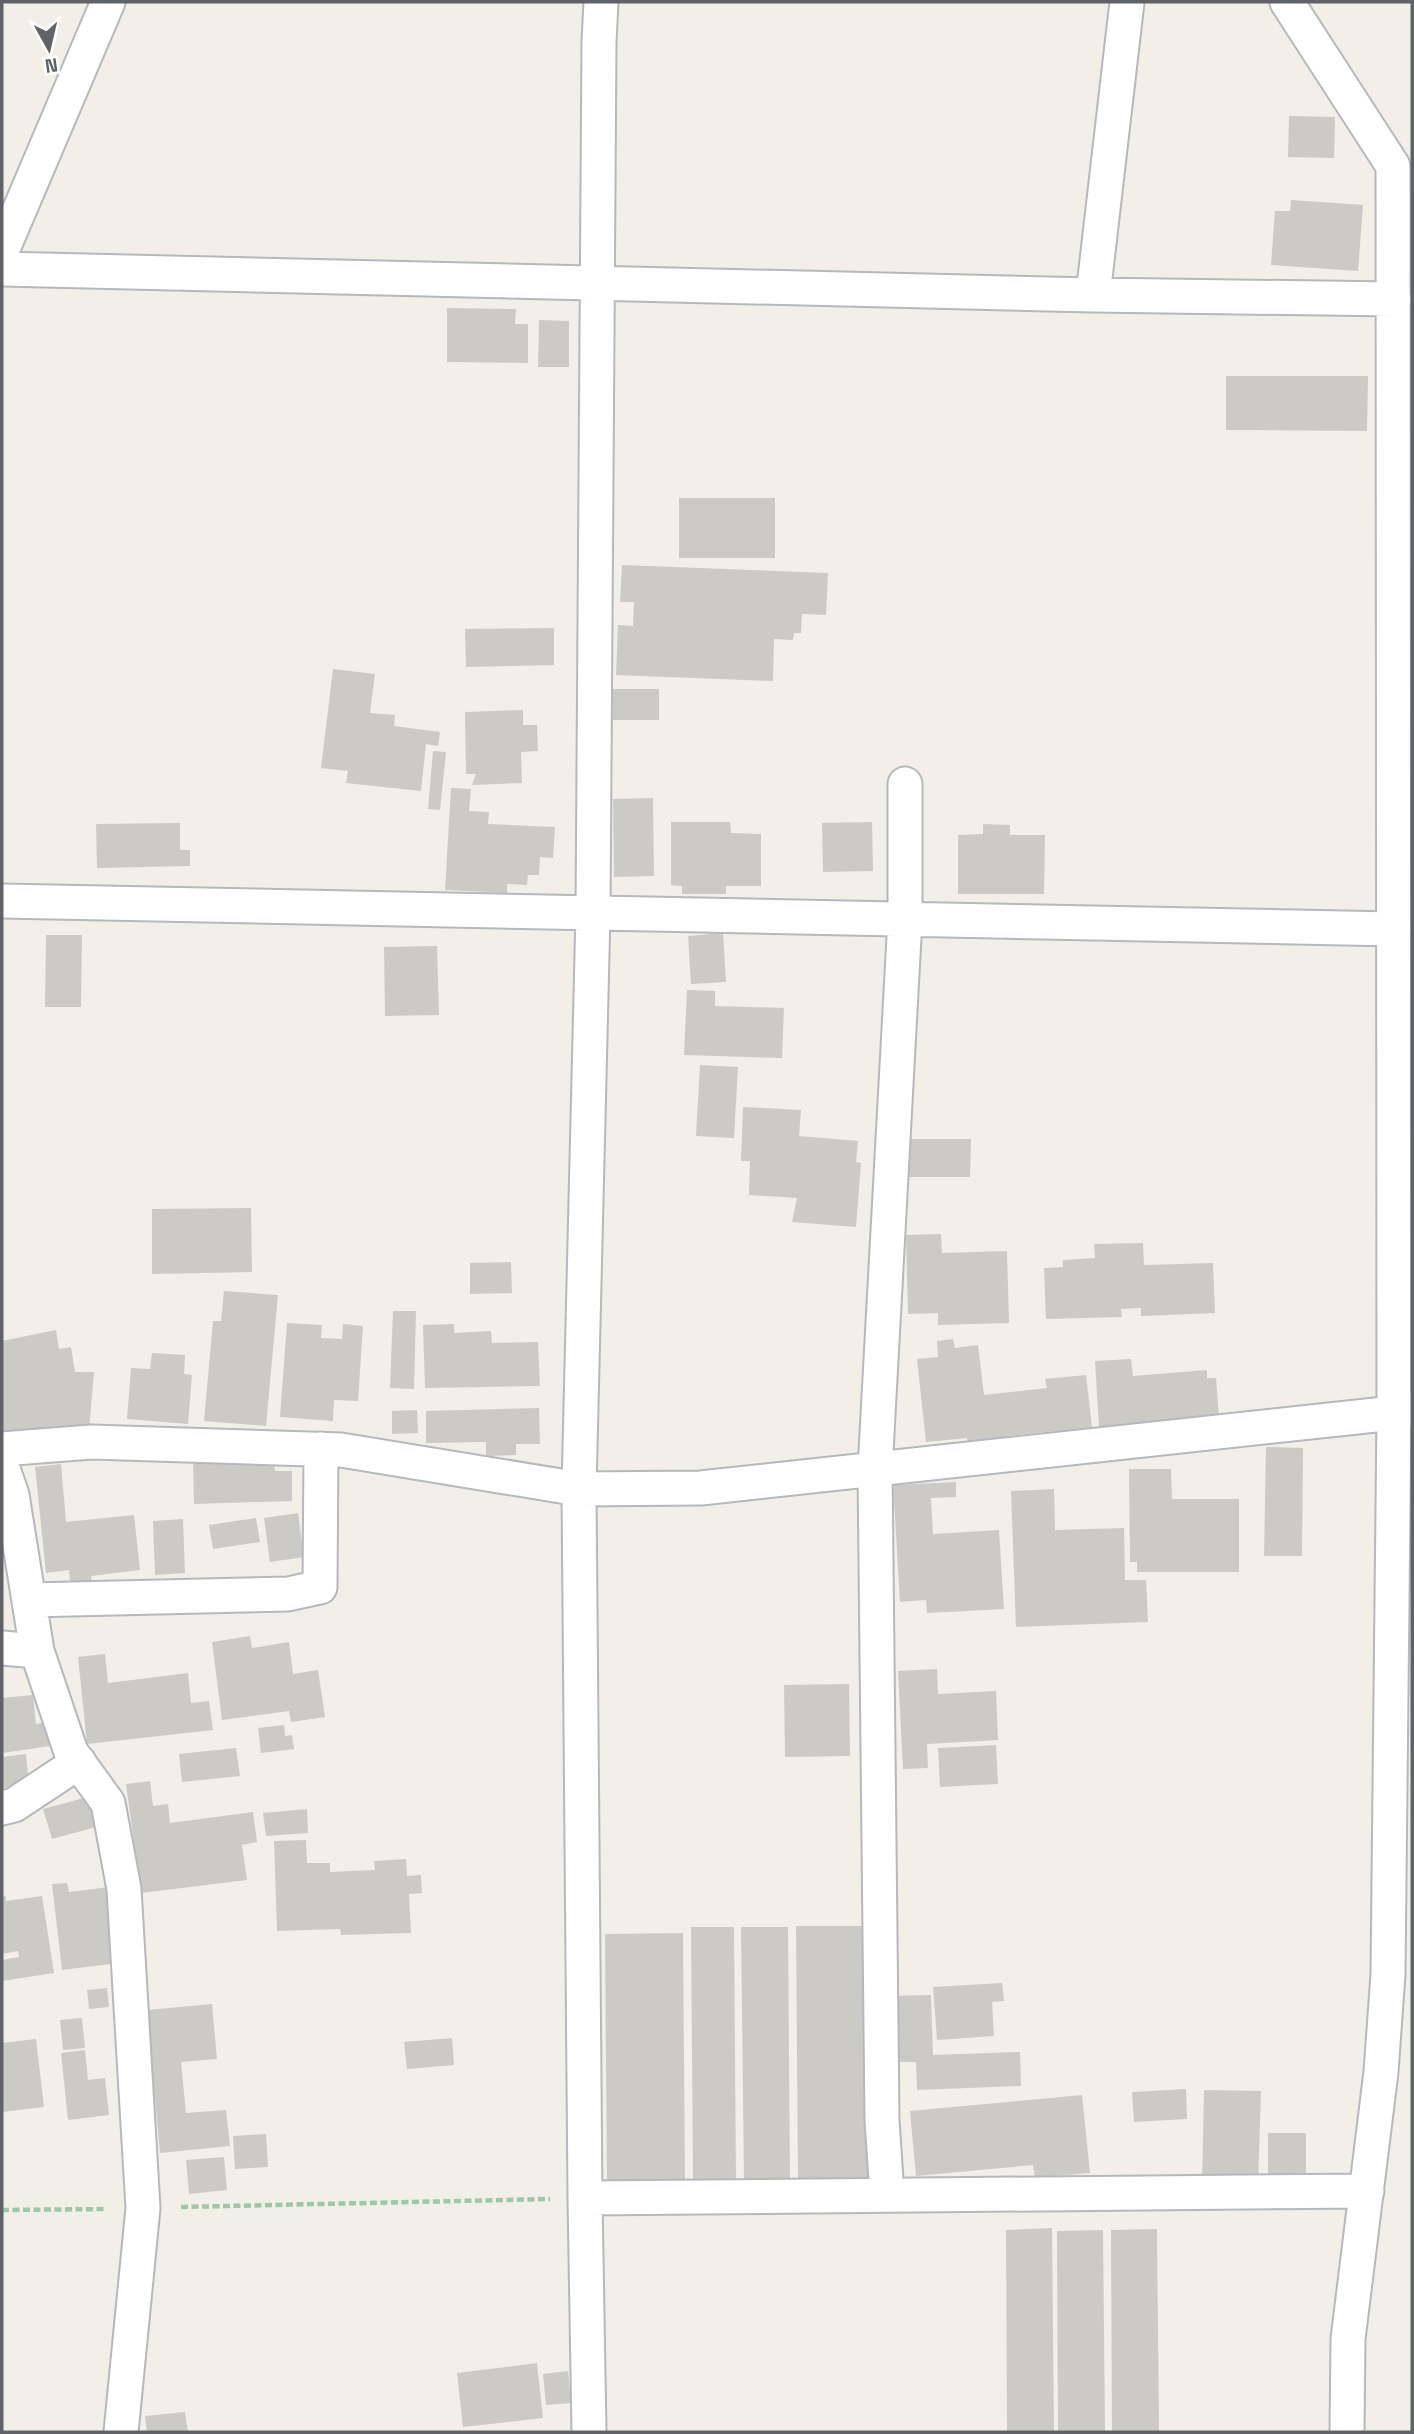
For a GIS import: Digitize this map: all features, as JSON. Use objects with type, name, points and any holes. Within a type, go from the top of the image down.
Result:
[{"type":"street","points":[[2,251],[108,2]]},
{"type":"street","points":[[589,2432],[579,1489],[593,913],[601,2]]},
{"type":"street","points":[[1094,295],[1127,2]]},
{"type":"street","points":[[1287,2],[1394,166],[1394,929],[1403,1411],[1387,2006],[1348,2339],[1347,2432]]},
{"type":"street","points":[[2,269],[1094,295],[1394,299]]},
{"type":"street","points":[[887,2195],[882,2120],[875,1470],[905,919],[905,784]]},
{"type":"street","points":[[2,901],[1394,929]]},
{"type":"street","points":[[2,1449],[91,1442],[341,1450],[579,1489],[701,1488],[1403,1411]]},
{"type":"street","points":[[29,1600],[288,1594],[320,1587],[321,1449]]},
{"type":"street","points":[[2,1466],[12,1495],[37,1651],[71,1752],[108,1803],[124,1889],[143,2208],[121,2432]]},
{"type":"street","points":[[2,1648],[37,1651]]},
{"type":"street","points":[[2,1808],[14,1805],[79,1762]]},
{"type":"street","points":[[585,2198],[1367,2191]]},
{"type":"path","points":[[2,2210],[585,2198]]},
{"type":"building","points":[[1289,116],[1335,117],[1334,158],[1288,157]]},
{"type":"building","points":[[1291,200],[1363,205],[1358,271],[1271,265],[1275,211],[1290,211]]},
{"type":"building","points":[[447,308],[516,309],[515,324],[528,324],[528,363],[447,362]]},
{"type":"building","points":[[539,320],[569,321],[569,367],[538,367]]},
{"type":"building","points":[[1226,376],[1368,376],[1367,431],[1226,430]]},
{"type":"building","points":[[679,498],[775,498],[775,558],[679,558]]},
{"type":"building","points":[[622,565],[828,573],[826,615],[802,614],[801,633],[794,633],[793,640],[774,639],[773,681],[616,675],[618,625],[633,626],[634,602],[620,602]]},
{"type":"building","points":[[554,628],[554,665],[466,667],[465,629]]},
{"type":"building","points":[[333,669],[375,674],[370,713],[395,715],[394,726],[440,732],[438,746],[426,744],[421,791],[346,783],[348,771],[321,768]]},
{"type":"building","points":[[613,689],[659,689],[659,720],[613,720]]},
{"type":"building","points":[[523,710],[523,725],[537,725],[538,751],[521,752],[522,783],[472,785],[476,774],[466,774],[465,712]]},
{"type":"building","points":[[433,751],[446,752],[440,810],[428,809]]},
{"type":"building","points":[[451,788],[471,789],[469,811],[489,812],[488,824],[555,827],[553,858],[540,857],[539,875],[528,875],[527,885],[507,884],[507,893],[445,890]]},
{"type":"building","points":[[653,798],[654,876],[614,877],[613,799]]},
{"type":"building","points":[[671,822],[730,822],[731,833],[761,834],[761,886],[726,886],[726,894],[682,894],[682,886],[671,885]]},
{"type":"building","points":[[872,822],[873,871],[823,872],[822,823]]},
{"type":"building","points":[[180,823],[180,850],[190,850],[190,866],[97,868],[96,824]]},
{"type":"building","points":[[983,824],[1010,825],[1010,835],[1045,835],[1044,894],[958,894],[958,835],[983,834]]},
{"type":"building","points":[[723,933],[726,982],[691,984],[688,936]]},
{"type":"building","points":[[46,935],[82,935],[81,1007],[45,1007]]},
{"type":"building","points":[[437,946],[439,1015],[385,1016],[384,947]]},
{"type":"building","points":[[687,990],[715,991],[715,1006],[784,1008],[782,1058],[684,1055]]},
{"type":"building","points":[[700,1065],[738,1067],[734,1138],[696,1136]]},
{"type":"building","points":[[743,1107],[801,1110],[799,1136],[858,1141],[856,1162],[861,1163],[856,1227],[792,1222],[797,1198],[749,1195],[750,1161],[741,1161]]},
{"type":"building","points":[[907,1139],[971,1139],[970,1177],[906,1177]]},
{"type":"building","points":[[251,1208],[252,1272],[152,1274],[152,1209]]},
{"type":"building","points":[[941,1234],[942,1253],[1007,1251],[1009,1323],[938,1325],[938,1313],[908,1314],[906,1235]]},
{"type":"building","points":[[1143,1243],[1144,1265],[1213,1263],[1215,1313],[1141,1316],[1141,1308],[1121,1309],[1122,1317],[1046,1319],[1044,1268],[1063,1267],[1063,1260],[1095,1258],[1094,1244]]},
{"type":"building","points":[[511,1262],[512,1293],[470,1294],[470,1263]]},
{"type":"building","points":[[224,1291],[278,1295],[266,1426],[204,1421],[213,1321],[221,1321]]},
{"type":"building","points":[[393,1311],[416,1311],[414,1389],[390,1388]]},
{"type":"building","points":[[287,1323],[322,1325],[321,1338],[342,1339],[343,1324],[363,1326],[358,1401],[334,1400],[333,1421],[280,1417]]},
{"type":"building","points":[[454,1324],[454,1333],[491,1331],[492,1343],[538,1342],[540,1386],[425,1388],[423,1325]]},
{"type":"building","points":[[56,1330],[59,1349],[71,1347],[75,1372],[94,1372],[89,1430],[2,1430],[2,1341]]},
{"type":"building","points":[[953,1339],[955,1348],[978,1345],[984,1395],[1047,1388],[1045,1379],[1086,1375],[1093,1436],[1055,1440],[1054,1431],[1006,1436],[1008,1445],[968,1450],[967,1438],[926,1442],[917,1359],[938,1357],[937,1341]]},
{"type":"building","points":[[152,1353],[185,1355],[184,1374],[192,1375],[188,1424],[127,1419],[131,1368],[150,1369]]},
{"type":"building","points":[[1131,1359],[1133,1376],[1207,1370],[1207,1378],[1216,1378],[1219,1419],[1099,1427],[1095,1361]]},
{"type":"building","points":[[539,1408],[540,1444],[516,1444],[516,1455],[486,1456],[486,1442],[426,1443],[426,1411]]},
{"type":"building","points":[[417,1410],[418,1433],[392,1434],[392,1411]]},
{"type":"building","points":[[1266,1447],[1303,1448],[1302,1556],[1264,1556]]},
{"type":"building","points":[[249,1456],[249,1465],[274,1464],[275,1471],[292,1471],[292,1501],[194,1504],[193,1457]]},
{"type":"building","points":[[61,1464],[66,1522],[134,1515],[140,1570],[91,1576],[92,1581],[70,1583],[69,1570],[46,1573],[35,1467]]},
{"type":"building","points":[[1129,1469],[1171,1469],[1172,1499],[1239,1499],[1239,1572],[1137,1572],[1137,1562],[1130,1562]]},
{"type":"building","points":[[956,1482],[956,1497],[931,1498],[933,1534],[999,1530],[1004,1609],[927,1613],[926,1600],[900,1602],[893,1485]]},
{"type":"building","points":[[1054,1489],[1055,1530],[1124,1528],[1125,1580],[1146,1580],[1148,1622],[1016,1627],[1011,1491]]},
{"type":"building","points":[[298,1513],[304,1557],[270,1562],[264,1518]]},
{"type":"building","points":[[256,1518],[260,1542],[213,1549],[209,1525]]},
{"type":"building","points":[[183,1519],[185,1573],[155,1575],[153,1521]]},
{"type":"building","points":[[250,1636],[252,1648],[289,1642],[293,1674],[318,1670],[325,1717],[291,1722],[289,1711],[222,1720],[212,1642]]},
{"type":"building","points":[[105,1654],[108,1683],[188,1673],[191,1703],[209,1701],[213,1730],[87,1744],[78,1657]]},
{"type":"building","points":[[937,1669],[938,1694],[996,1691],[998,1740],[927,1744],[928,1768],[903,1769],[898,1671]]},
{"type":"building","points":[[849,1684],[850,1756],[785,1757],[784,1685]]},
{"type":"building","points":[[33,1695],[36,1724],[47,1722],[51,1746],[2,1753],[2,1698]]},
{"type":"building","points":[[284,1725],[285,1736],[292,1735],[294,1749],[261,1753],[258,1728]]},
{"type":"building","points":[[996,1745],[998,1784],[940,1787],[938,1748]]},
{"type":"building","points":[[236,1748],[240,1776],[182,1782],[179,1754]]},
{"type":"building","points":[[26,1754],[29,1784],[2,1788],[2,1757]]},
{"type":"building","points":[[150,1781],[153,1806],[168,1804],[170,1823],[253,1812],[257,1842],[242,1845],[247,1880],[141,1893],[126,1784]]},
{"type":"building","points":[[91,1796],[100,1826],[52,1839],[43,1809]]},
{"type":"building","points":[[307,1809],[308,1833],[266,1836],[263,1813]]},
{"type":"building","points":[[306,1840],[307,1863],[330,1863],[330,1872],[375,1870],[374,1861],[406,1859],[407,1876],[421,1875],[422,1893],[409,1894],[411,1933],[341,1935],[340,1929],[277,1931],[274,1841]]},
{"type":"building","points":[[67,1883],[69,1892],[110,1887],[118,1963],[62,1970],[52,1884]]},
{"type":"building","points":[[6,1896],[6,1901],[42,1896],[54,1973],[2,1981],[2,1960],[19,1957],[18,1951],[2,1954],[2,1897]]},
{"type":"building","points":[[796,1926],[870,1926],[872,2180],[798,2181]]},
{"type":"building","points":[[691,1927],[734,1927],[736,2181],[693,2181]]},
{"type":"building","points":[[741,1927],[788,1927],[790,2179],[744,2179]]},
{"type":"building","points":[[683,1933],[685,2182],[607,2183],[605,1934]]},
{"type":"building","points":[[1002,1983],[1004,2001],[992,2002],[994,2036],[937,2040],[933,1987]]},
{"type":"building","points":[[107,1988],[109,2007],[89,2009],[87,1990]]},
{"type":"building","points":[[931,1995],[933,2055],[1020,2052],[1021,2086],[917,2090],[916,2062],[896,2062],[893,1996]]},
{"type":"building","points":[[212,2004],[217,2059],[181,2062],[186,2113],[226,2110],[230,2146],[160,2153],[147,2010]]},
{"type":"building","points":[[82,2018],[85,2048],[63,2050],[60,2020]]},
{"type":"building","points":[[452,2038],[454,2065],[407,2069],[404,2042]]},
{"type":"building","points":[[36,2039],[44,2107],[2,2112],[2,2043]]},
{"type":"building","points":[[85,2050],[88,2080],[105,2078],[109,2115],[68,2120],[61,2053]]},
{"type":"building","points":[[1186,2089],[1187,2119],[1134,2122],[1132,2092]]},
{"type":"building","points":[[1204,2090],[1261,2091],[1258,2185],[1202,2183]]},
{"type":"building","points":[[1082,2095],[1090,2173],[1035,2178],[1033,2165],[916,2176],[910,2111]]},
{"type":"building","points":[[1268,2133],[1306,2133],[1306,2186],[1268,2186]]},
{"type":"building","points":[[266,2134],[268,2167],[235,2169],[233,2136]]},
{"type":"building","points":[[224,2157],[227,2190],[189,2194],[186,2160]]},
{"type":"building","points":[[1052,2228],[1054,2432],[1007,2432],[1006,2230]]},
{"type":"building","points":[[1157,2229],[1159,2432],[1112,2432],[1111,2230]]},
{"type":"building","points":[[1103,2230],[1105,2432],[1058,2432],[1057,2231]]},
{"type":"building","points":[[537,2363],[543,2418],[463,2427],[457,2373]]},
{"type":"building","points":[[568,2371],[571,2403],[546,2405],[543,2374]]},
{"type":"building","points":[[185,2412],[188,2432],[147,2432],[145,2416]]}]
